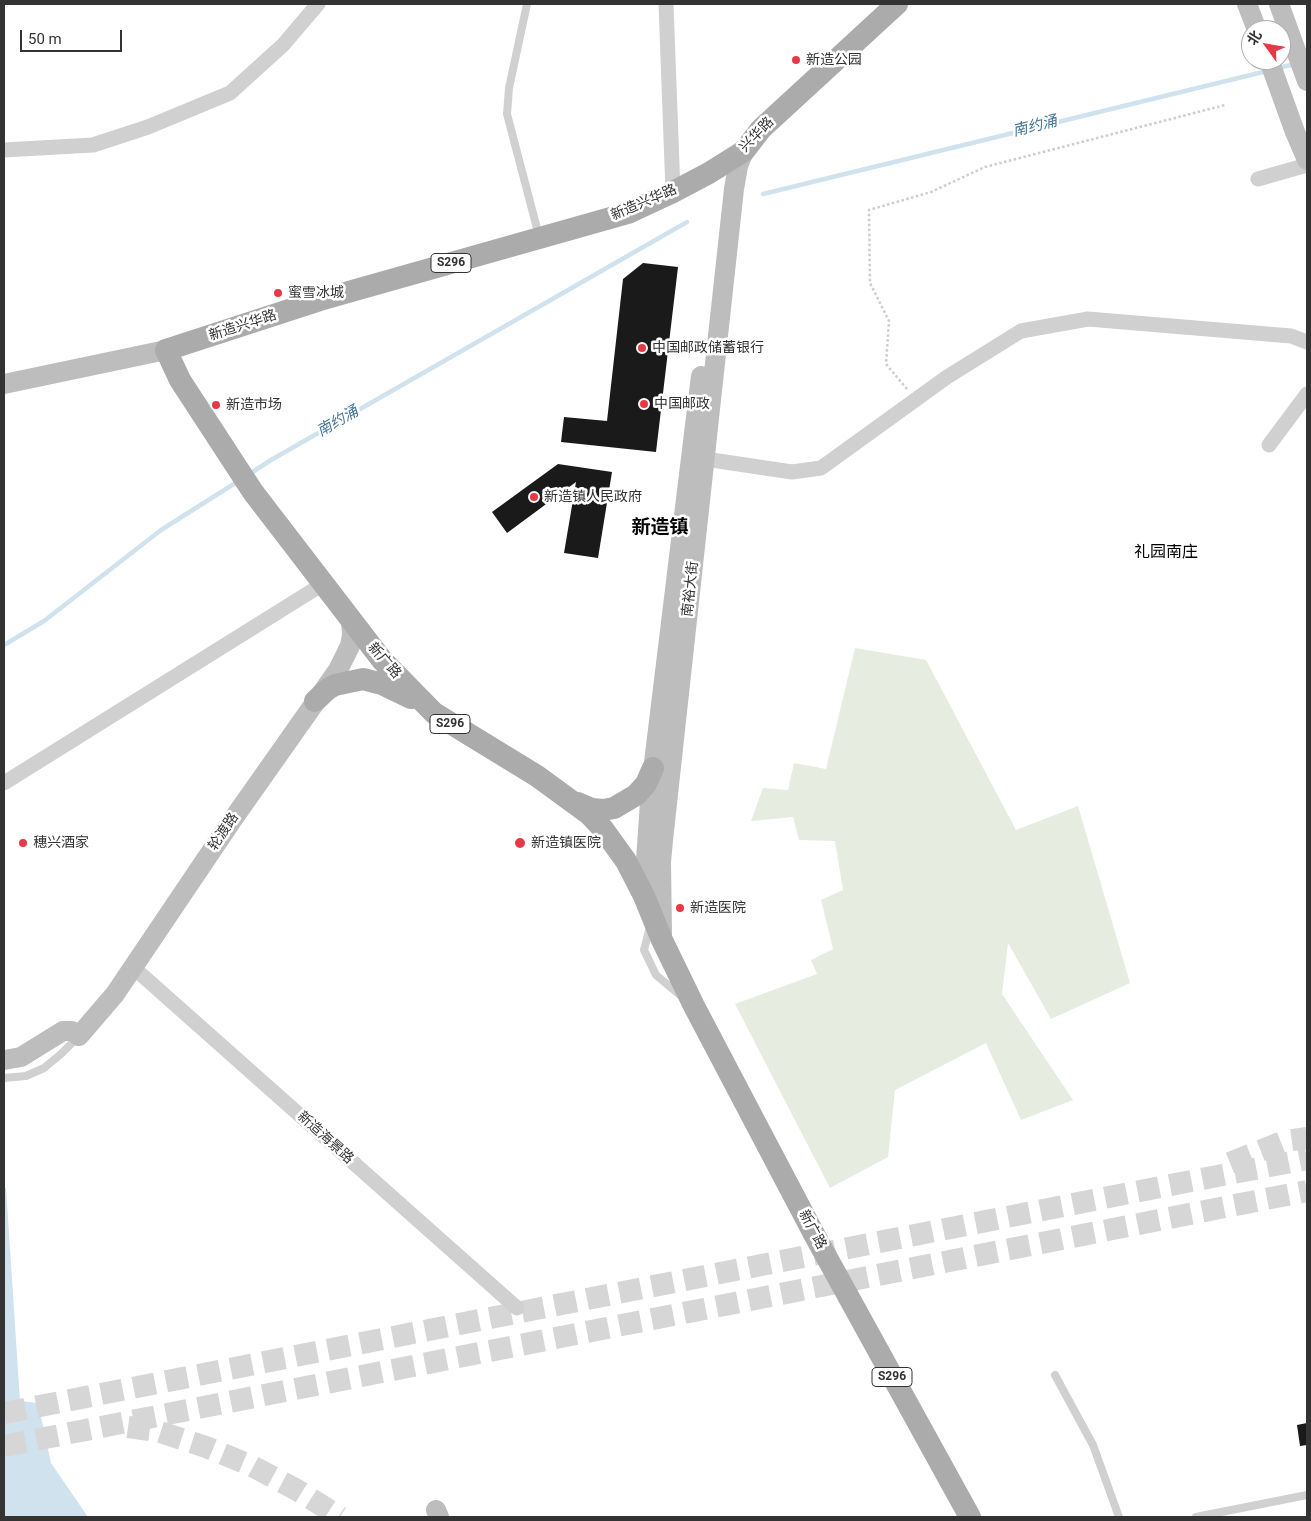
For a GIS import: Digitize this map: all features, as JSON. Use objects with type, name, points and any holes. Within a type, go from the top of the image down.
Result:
[{"type":"main road","name":"兴华路","points":[[737,156],[747,131],[773,99],[875,4]]},
{"type":"main road","name":"兴华路","points":[[737,156],[761,129],[897,4]]},
{"type":"main road","points":[[1247,4],[1253,20]]},
{"type":"main road","points":[[1279,4],[1307,81]]},
{"type":"main road","points":[[1273,70],[1307,160]]},
{"type":"main road","name":"新造兴华路","points":[[4,384],[166,350],[320,300],[628,213],[673,192],[737,156]]},
{"type":"main road","name":"南裕大街","points":[[662,940],[662,848],[734,188],[738,166],[737,156]]},
{"type":"main road","name":"南裕大街","points":[[653,918],[646,879],[654,768],[717,241],[737,156]]},
{"type":"main road","name":"新广路","points":[[166,350],[180,380],[253,492],[382,660],[424,705],[445,721],[537,776],[589,814],[603,829],[626,861],[653,918]]},
{"type":"main road","name":"轮渡路","points":[[79,1036],[115,994],[134,968],[233,819],[338,670],[347,653],[352,636],[351,620]]},
{"type":"main road","points":[[315,701],[335,685],[363,680],[382,684],[424,705]]},
{"type":"main road","points":[[572,801],[603,810],[614,808],[636,794],[646,784],[654,768]]},
{"type":"main road","name":"S296","points":[[653,918],[662,940]]},
{"type":"main road","name":"新广路","points":[[662,940],[694,1006],[815,1236],[970,1517]]},
{"type":"main road","points":[[4,1060],[20,1057],[63,1031],[72,1031],[79,1036]]},
{"type":"street","points":[[4,150],[93,145],[148,128],[230,92],[283,45],[318,4]]},
{"type":"street","points":[[666,4],[673,192]]},
{"type":"street","points":[[1258,179],[1307,165]]},
{"type":"street","points":[[705,459],[792,472],[821,468],[947,376],[1021,331],[1088,319],[1291,336],[1307,342]]},
{"type":"street","points":[[1269,445],[1307,394]]},
{"type":"street","points":[[4,783],[323,584]]},
{"type":"street","name":"新造海景路","points":[[134,968],[517,1308]]},
{"type":"lane","points":[[527,4],[510,88],[507,114],[540,238]]},
{"type":"lane","points":[[653,918],[644,950],[656,975],[694,1006]]},
{"type":"lane","points":[[4,1078],[26,1076],[44,1068],[79,1036]]},
{"type":"lane","points":[[1055,1375],[1093,1445],[1119,1517]]},
{"type":"lane","points":[[1196,1517],[1307,1496]]},
{"type":"path","points":[[916,400],[886,364],[889,321],[870,283],[869,210],[931,192],[985,167],[1225,105]]},
{"type":"shaded area","points":[[855,648],[926,660],[1016,830],[1078,806],[1130,983],[1051,1019],[1008,943],[1002,994],[1073,1100],[1021,1120],[986,1043],[895,1090],[888,1157],[830,1188],[735,1004],[817,974],[811,960],[833,949],[821,900],[843,890],[835,841],[799,840],[793,817],[751,821],[763,788],[788,790],[794,763],[826,769]]},
{"type":"water","points":[[4,1187],[6,1188],[20,1401],[38,1403],[51,1463],[88,1517],[4,1517]]},
{"type":"building","name":"中国邮政储蓄银行","points":[[643,263],[678,267],[656,452],[561,442],[564,417],[607,421],[623,279]]},
{"type":"building","name":"新造镇人民政府","points":[[558,464],[612,472],[598,558],[564,553],[576,482],[507,533],[492,512]]},
{"type":"building","points":[[1307,1423],[1307,1445],[1300,1446],[1297,1425]]},
{"type":"waterway","name":"南约涌","points":[[1291,65],[1296,64]]},
{"type":"waterway","name":"南约涌","points":[[763,194],[1267,71]]},
{"type":"waterway","name":"南约涌","points":[[248,475],[271,460],[687,222]]},
{"type":"waterway","name":"南约涌","points":[[4,645],[44,621],[161,530],[237,482]]},
{"type":"tunnel","points":[[1230,1163],[1285,1141],[1307,1138]]},
{"type":"tunnel","points":[[4,1413],[1307,1159]]},
{"type":"tunnel","points":[[4,1446],[1307,1191]]},
{"type":"tunnel","points":[[128,1427],[157,1431],[206,1447],[252,1466],[297,1490],[340,1517]]},
{"type":"place","name":"新造公园","points":[[796,60]]},
{"type":"place","name":"蜜雪冰城","points":[[278,293]]},
{"type":"place","name":"中国邮政储蓄银行","points":[[642,348]]},
{"type":"place","name":"中国邮政","points":[[644,404]]},
{"type":"place","name":"新造市场","points":[[216,405]]},
{"type":"place","name":"新造镇人民政府","points":[[534,497]]},
{"type":"place","name":"穗兴酒家","points":[[23,843]]},
{"type":"place","name":"新造镇医院","points":[[520,843]]},
{"type":"place","name":"新造医院","points":[[680,908]]},
{"type":"district","name":"新造镇","points":[[660,528]]},
{"type":"district","name":"礼园南庄","points":[[1166,553]]}]
